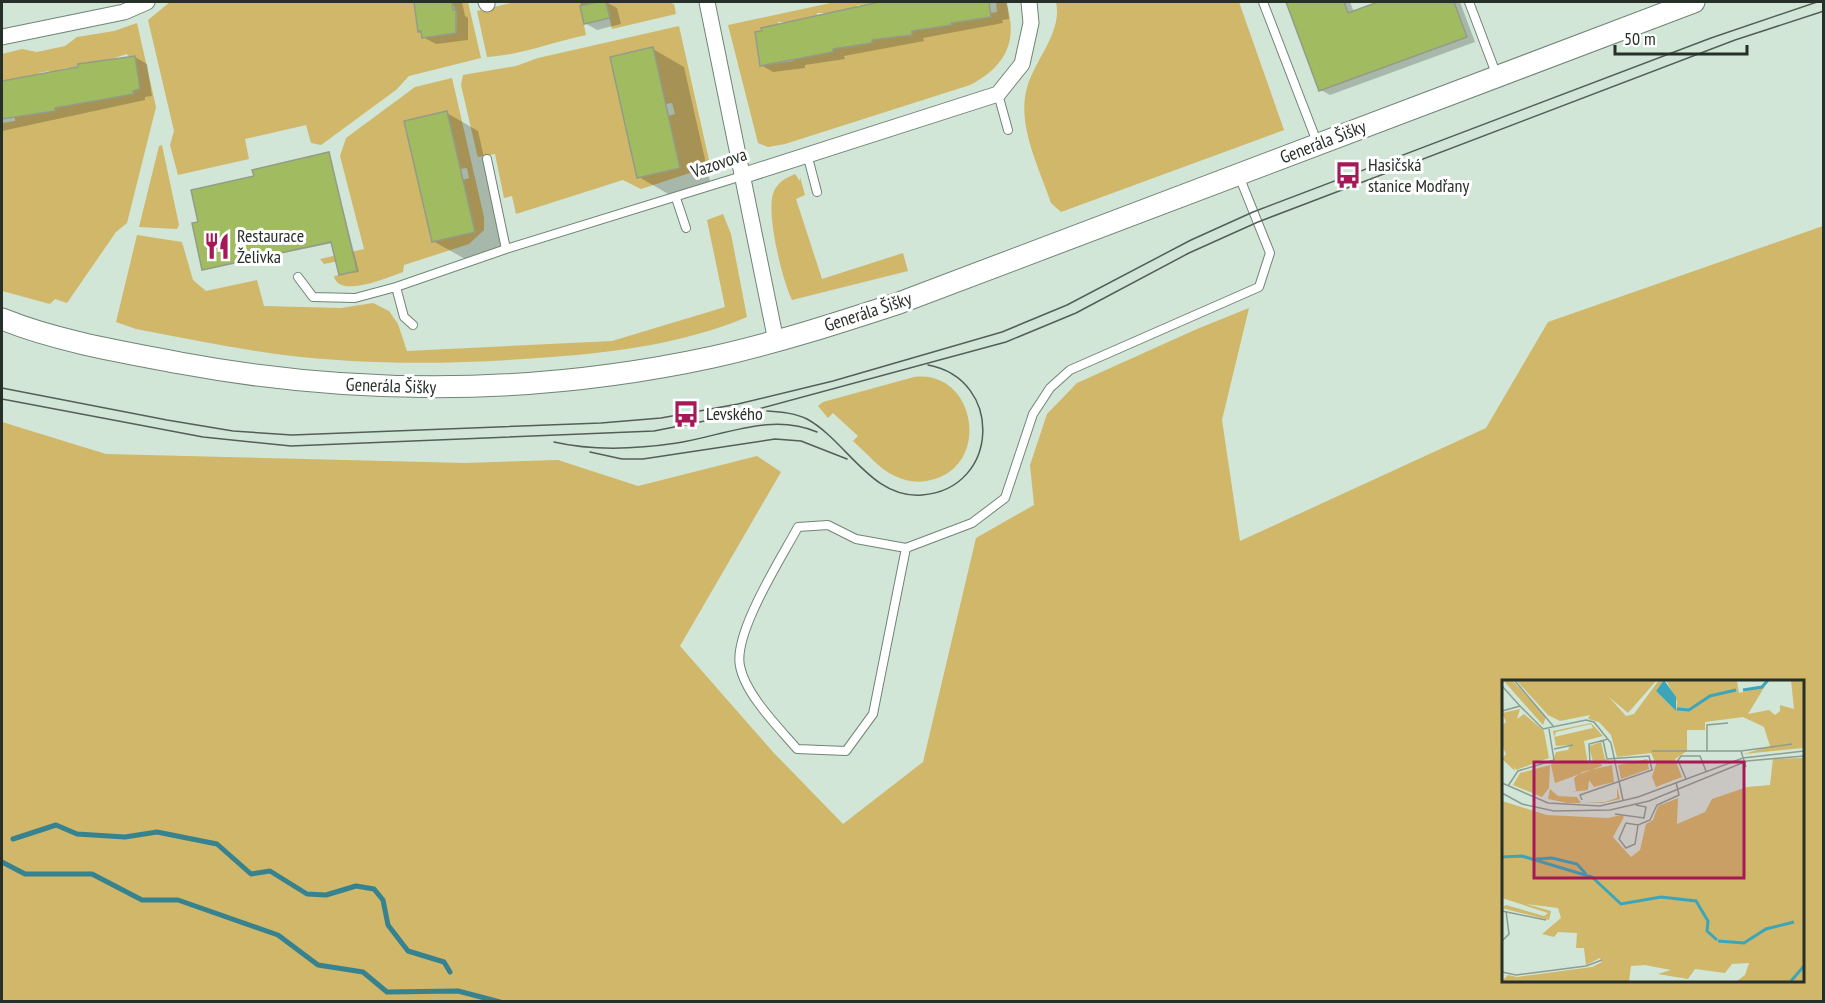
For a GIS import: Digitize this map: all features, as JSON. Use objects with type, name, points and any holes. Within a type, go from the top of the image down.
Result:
[{"type":"main road","name":"Generála Šišky","points":[[2,319],[114,350],[212,369],[320,383],[408,388],[496,386],[594,378],[678,364],[776,341],[908,299],[1694,2]]},
{"type":"street","points":[[2,37],[124,12],[147,2]]},
{"type":"street","points":[[707,2],[776,341]]},
{"type":"street","points":[[999,94],[1022,64],[1031,22],[1029,2]]},
{"type":"street","name":"Vazovova","points":[[742,176],[999,94]]},
{"type":"lane","points":[[1263,2],[1318,144]]},
{"type":"lane","points":[[1469,2],[1497,76]]},
{"type":"lane","points":[[999,94],[1008,130]]},
{"type":"lane","points":[[807,154],[817,192]]},
{"type":"lane","points":[[488,159],[506,249]]},
{"type":"lane","points":[[906,548],[873,714],[846,751],[797,749],[759,704],[739,665],[745,626],[798,527],[828,525],[856,539],[906,548],[959,530],[1005,498],[1033,414],[1050,388],[1070,370],[1258,287],[1270,253],[1238,174]]},
{"type":"lane","name":"Vazovova","points":[[298,277],[313,297],[355,298],[396,287],[506,249],[742,176]]},
{"type":"lane","points":[[675,198],[686,228]]},
{"type":"lane","points":[[396,287],[404,317],[413,325]]},
{"type":"shaded area","points":[[170,2],[414,2],[418,31],[421,31],[422,38],[456,33],[457,13],[452,2],[468,2],[481,58],[409,76],[396,90],[321,145],[311,143],[306,125],[245,139],[249,159],[178,175],[170,145],[174,131],[148,20]]},
{"type":"shaded area","points":[[515,2],[598,2],[580,6],[586,35],[524,51],[487,57],[477,11]]},
{"type":"shaded area","points":[[606,2],[668,2],[674,4],[676,14],[612,29]]},
{"type":"shaded area","points":[[835,2],[880,2],[881,4],[857,5],[857,8],[840,10],[841,13],[817,13],[817,17],[801,19],[801,22],[778,22],[778,25],[762,28],[762,31],[755,33],[760,66],[793,61],[793,58],[872,43],[872,40],[912,35],[912,31],[991,16],[991,13],[997,12],[996,2],[1006,2],[1010,16],[1010,41],[1000,61],[992,70],[970,85],[785,144],[768,147],[758,143],[728,25]]},
{"type":"shaded area","points":[[1056,2],[1239,2],[1284,130],[1061,212],[1051,203],[1036,163],[1027,134],[1024,106],[1029,81],[1055,25]]},
{"type":"shaded area","points":[[137,23],[156,107],[127,223],[116,232],[67,303],[55,299],[50,304],[2,291],[2,123],[15,121],[15,117],[55,111],[55,108],[134,93],[133,91],[140,89],[135,56],[127,54],[89,66],[88,62],[78,64],[78,67],[62,69],[63,73],[50,74],[49,71],[39,73],[39,76],[2,81],[2,54],[22,49],[37,52],[65,46],[77,37],[114,31]]},
{"type":"shaded area","points":[[679,26],[709,160],[696,171],[641,189],[623,180],[516,214],[512,196],[504,198],[495,154],[478,157],[461,85],[463,75],[516,66],[538,58]],"holes":[[[653,47],[666,104],[672,103],[675,114],[668,116],[680,168],[638,178],[611,57]]]},
{"type":"shaded area","points":[[452,78],[484,217],[484,230],[469,244],[404,265],[403,272],[376,282],[344,286],[338,283],[334,276],[357,271],[354,258],[324,264],[320,259],[364,249],[340,156],[346,138],[415,87]],"holes":[[[447,111],[460,169],[467,168],[469,178],[463,180],[475,232],[432,242],[404,121]]]},
{"type":"shaded area","points":[[162,145],[179,225],[177,229],[139,227],[159,146]]},
{"type":"shaded area","points":[[795,174],[800,181],[800,177],[805,195],[796,199],[822,279],[903,253],[908,271],[792,300],[776,245],[772,200],[778,185]]},
{"type":"shaded area","points":[[723,214],[731,234],[747,317],[700,334],[651,345],[577,355],[485,361],[418,363],[351,361],[247,350],[136,329],[116,322],[137,235],[182,242],[193,280],[206,291],[257,280],[264,306],[341,308],[373,303],[389,311],[398,324],[407,351],[612,341],[725,307],[707,220]]},
{"type":"shaded area","points":[[1823,226],[1823,1001],[2,1001],[2,422],[106,454],[465,463],[558,460],[638,486],[757,456],[781,472],[680,646],[773,752],[843,824],[923,762],[976,538],[1034,505],[1030,465],[1047,414],[1077,383],[1249,308],[1222,420],[1240,541],[1486,428],[1548,322]]},
{"type":"shaded area","points":[[914,377],[935,379],[951,388],[963,402],[969,420],[969,439],[963,457],[950,471],[931,480],[904,480],[884,469],[853,441],[858,436],[833,413],[828,418],[818,406],[823,402]]},
{"type":"building","points":[[414,2],[452,2],[453,10],[456,9],[456,33],[422,38],[421,31],[418,32]]},
{"type":"building","points":[[606,2],[610,18],[584,24],[580,6]]},
{"type":"building","points":[[879,2],[989,2],[991,17],[912,31],[912,35],[872,40],[872,43],[833,49],[833,52],[760,66],[755,32],[762,31],[761,28]]},
{"type":"building","points":[[1286,2],[1344,2],[1348,13],[1378,2],[1454,2],[1467,37],[1319,91]]},
{"type":"building","points":[[653,47],[680,168],[637,178],[610,57]]},
{"type":"building","points":[[135,56],[140,89],[133,91],[134,94],[55,108],[55,111],[2,119],[2,81],[78,67],[78,64]]},
{"type":"building","points":[[447,111],[475,232],[432,242],[404,121]]},
{"type":"building","points":[[329,152],[357,271],[339,275],[331,242],[202,270],[192,223],[198,222],[191,190],[254,176],[252,170]]},
{"type":"waterway","points":[[13,839],[56,825],[77,834],[125,837],[157,832],[217,844],[251,874],[270,871],[307,894],[326,895],[356,886],[374,889],[383,900],[388,925],[408,951],[444,962],[450,972]]},
{"type":"waterway","points":[[2,862],[25,874],[92,874],[142,900],[178,900],[278,935],[318,965],[363,972],[387,992],[458,991],[500,1002]]},
{"type":"tram line","points":[[2,388],[233,431],[292,435],[601,423],[661,418],[738,404],[833,381],[1002,332],[1067,305],[1191,240],[1253,212],[1711,38],[1817,2]]},
{"type":"tram line","points":[[2,399],[203,437],[291,446],[654,431],[740,414],[1006,342],[1076,313],[1189,253],[1258,222],[1735,40],[1824,11]]},
{"type":"tram line","points":[[767,411],[783,412],[807,419],[835,441],[874,479],[888,488],[904,494],[922,495],[948,488],[967,474],[978,455],[983,433],[980,411],[970,390],[953,374],[928,365]]},
{"type":"tram line","points":[[554,442],[600,448],[646,447],[694,440],[747,427],[782,424],[800,426],[817,432]]},
{"type":"tram line","points":[[590,452],[622,459],[643,459],[775,439],[801,441],[847,459]]},
{"type":"place","name":"Hasičská stanice Modřany","points":[[1348,175]]},
{"type":"place","name":"Restaurace Želivka","points":[[217,246]]},
{"type":"place","name":"Levského","points":[[686,414]]}]
